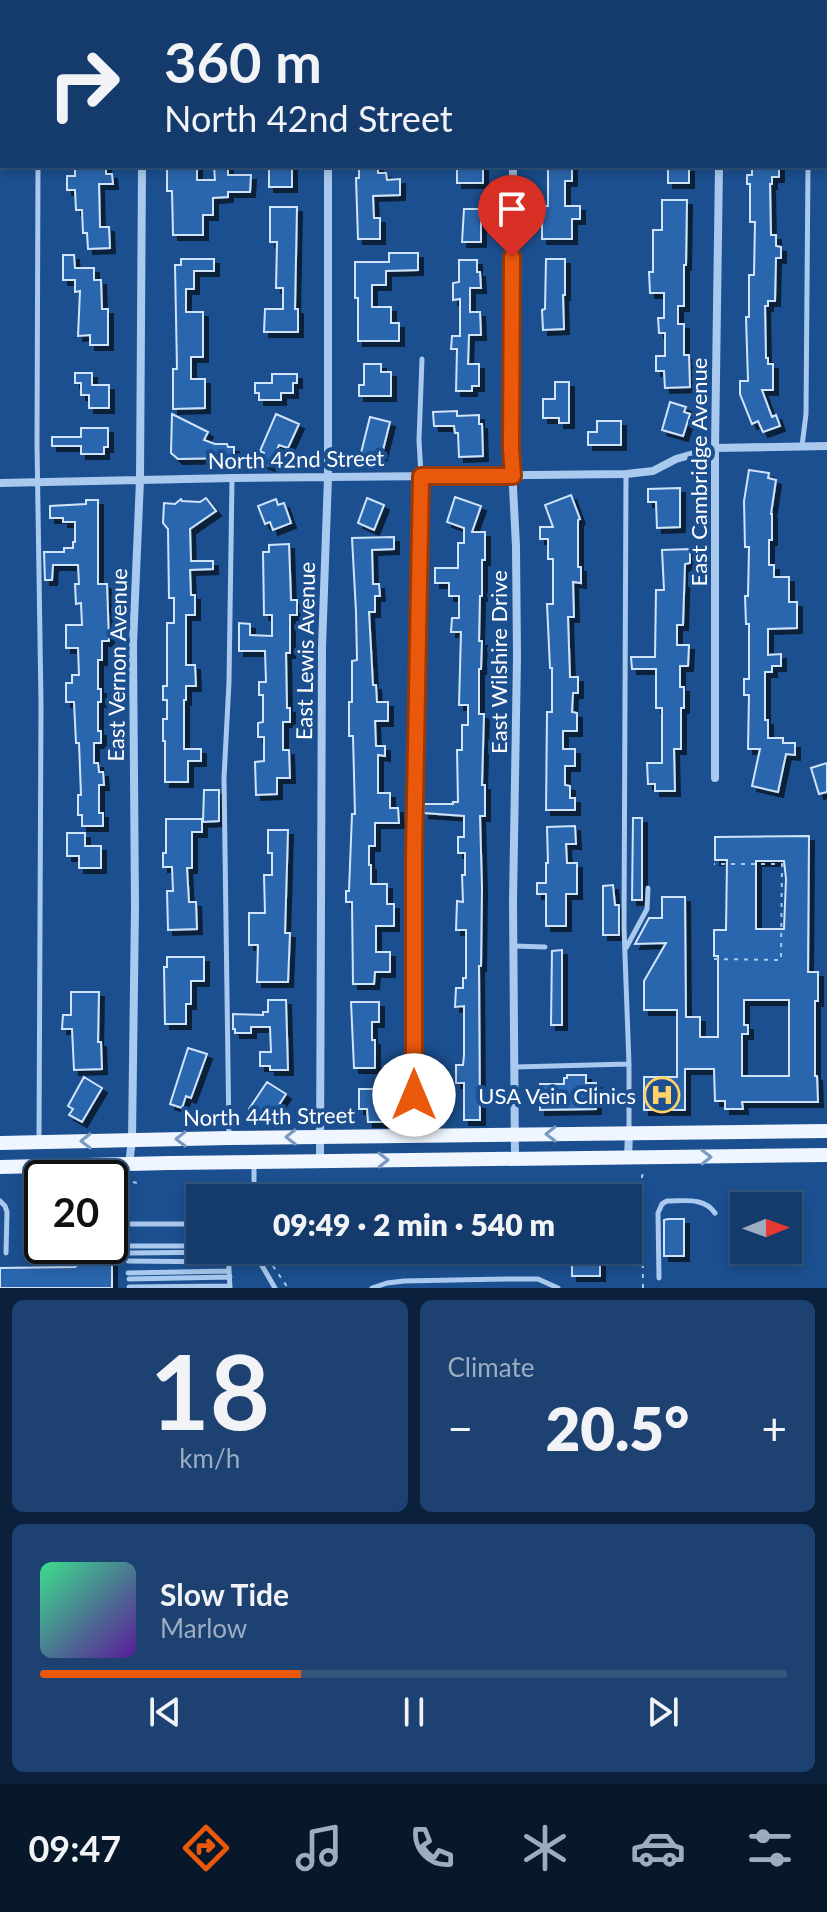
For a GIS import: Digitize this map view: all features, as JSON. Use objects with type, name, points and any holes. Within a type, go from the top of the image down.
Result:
[{"type":"main road","name":"North 44th Street","points":[[0,1143],[827,1131]]},
{"type":"main road","name":"North 44th Street","points":[[129,1164],[827,1155]]},
{"type":"main road","name":"North 44th Street","points":[[0,1167],[24,1169]]},
{"type":"street","name":"East Vernon Avenue","points":[[129,1164],[132,1140],[135,907],[133,644],[140,480],[142,168]]},
{"type":"street","name":"East Lewis Avenue","points":[[320,1161],[321,663],[328,477],[328,168]]},
{"type":"street","name":"East Wilshire Drive","points":[[513,168],[511,432],[517,657],[515,1159]]},
{"type":"street","name":"East Cambridge Avenue","points":[[715,778],[719,168]]},
{"type":"street","name":"North 42nd Street","points":[[0,483],[626,474],[653,471],[676,459],[715,448],[827,446]]},
{"type":"street","points":[[628,1158],[629,1133]]},
{"type":"lane","points":[[38,168],[41,704],[39,1141]]},
{"type":"lane","points":[[802,447],[806,414],[808,168]]},
{"type":"lane","points":[[414,1135],[414,855],[422,359]]},
{"type":"lane","points":[[626,474],[624,928],[629,1133]]},
{"type":"lane","points":[[229,1138],[224,778],[229,682],[232,478]]},
{"type":"lane","points":[[626,949],[647,909],[648,888]]},
{"type":"lane","points":[[514,946],[545,947]]},
{"type":"lane","points":[[515,1067],[629,1064]]},
{"type":"lane","points":[[254,1162],[254,1184]]},
{"type":"lane","points":[[0,1201],[7,1212],[6,1253]]},
{"type":"lane","points":[[659,1278],[658,1213],[662,1204],[667,1201],[701,1201],[715,1213]]},
{"type":"lane","points":[[128,1224],[186,1224]]},
{"type":"lane","points":[[186,1247],[128,1250],[186,1251]]},
{"type":"lane","points":[[128,1261],[186,1262]]},
{"type":"lane","points":[[129,1287],[230,1287],[228,1264]]},
{"type":"lane","points":[[261,1264],[275,1288]]},
{"type":"lane","points":[[128,1276],[229,1274]]},
{"type":"lane","points":[[372,1288],[404,1281],[538,1279],[558,1288]]},
{"type":"path","points":[[714,864],[782,864],[782,878],[781,960],[714,959]]},
{"type":"path","points":[[643,1288],[644,1172]]},
{"type":"path","points":[[605,1178],[605,1184]]},
{"type":"path","points":[[273,1265],[288,1288]]},
{"type":"building","points":[[75,168],[106,168],[106,174],[112,174],[113,184],[99,184],[100,227],[109,227],[110,248],[88,249],[87,233],[83,233],[82,210],[76,210],[75,190],[67,190],[67,176],[75,176]]},
{"type":"building","points":[[167,168],[197,168],[197,180],[215,180],[214,168],[228,168],[228,175],[251,175],[250,192],[228,192],[228,197],[213,198],[213,215],[203,215],[203,235],[173,235],[172,191],[167,191]]},
{"type":"building","points":[[269,168],[292,168],[292,187],[269,187]]},
{"type":"building","points":[[359,168],[378,168],[378,173],[386,173],[387,180],[400,179],[400,195],[373,196],[374,218],[380,218],[380,239],[358,239],[356,178],[359,178]]},
{"type":"building","points":[[457,168],[483,168],[483,183],[457,183]]},
{"type":"building","points":[[548,168],[572,168],[572,181],[565,181],[565,206],[580,206],[580,219],[572,219],[572,239],[542,239],[538,206],[548,206]]},
{"type":"building","points":[[668,168],[689,168],[689,183],[668,183]]},
{"type":"building","points":[[752,168],[779,168],[779,177],[772,177],[770,184],[771,235],[776,235],[781,258],[776,258],[775,301],[768,301],[768,306],[765,306],[766,358],[768,364],[773,364],[773,390],[762,390],[772,417],[776,415],[780,426],[763,432],[758,421],[752,424],[740,394],[740,381],[748,381],[746,317],[749,317],[749,275],[754,275],[755,222],[750,222],[750,184],[747,184],[747,175],[752,175]]},
{"type":"building","points":[[662,200],[687,200],[684,306],[678,306],[678,324],[684,324],[684,355],[689,355],[690,387],[665,388],[664,371],[656,371],[656,356],[665,356],[665,333],[659,333],[658,318],[664,318],[664,293],[650,293],[649,272],[653,272],[653,230],[662,230]]},
{"type":"building","points":[[270,207],[297,207],[295,309],[298,309],[298,332],[264,332],[265,309],[283,309],[283,288],[276,288],[277,242],[270,242]]},
{"type":"building","points":[[464,209],[481,209],[481,242],[462,242]]},
{"type":"building","points":[[389,253],[418,253],[418,270],[386,271],[386,285],[372,285],[372,307],[391,307],[391,323],[399,323],[399,341],[358,341],[355,262],[389,262]]},
{"type":"building","points":[[63,255],[74,255],[75,268],[94,268],[94,280],[101,280],[102,309],[108,309],[108,345],[90,345],[90,335],[78,336],[80,291],[75,292],[75,280],[63,280]]},
{"type":"building","points":[[181,259],[214,259],[214,271],[194,271],[194,289],[186,289],[186,312],[203,312],[203,357],[191,357],[191,379],[205,379],[205,408],[173,409],[173,369],[177,369],[175,265],[181,265]]},
{"type":"building","points":[[546,259],[565,259],[564,329],[543,330]]},
{"type":"building","points":[[459,260],[477,260],[477,272],[480,272],[481,288],[470,288],[470,312],[480,312],[481,335],[469,335],[468,364],[479,364],[479,386],[472,386],[472,391],[456,391],[457,349],[451,349],[452,336],[460,336],[460,299],[453,300],[453,283],[459,282]]},
{"type":"building","points":[[364,364],[381,364],[381,372],[391,372],[391,396],[359,396],[359,385],[364,385]]},
{"type":"building","points":[[75,373],[92,373],[92,385],[109,385],[109,408],[89,408],[89,395],[81,395],[81,383],[75,383]]},
{"type":"building","points":[[272,374],[297,374],[293,393],[281,393],[281,400],[259,400],[255,383],[272,383]]},
{"type":"building","points":[[555,382],[569,382],[569,423],[559,423],[559,418],[543,418],[543,399],[555,399]]},
{"type":"building","points":[[670,402],[686,407],[684,412],[690,414],[683,436],[662,430]]},
{"type":"building","points":[[457,411],[457,416],[479,415],[483,456],[459,457],[458,433],[455,433],[454,426],[434,426],[433,412]]},
{"type":"building","points":[[172,414],[208,432],[204,440],[234,447],[234,458],[178,459],[171,453]]},
{"type":"building","points":[[276,414],[299,424],[288,448],[279,445],[270,466],[260,462],[264,453],[260,451]]},
{"type":"building","points":[[370,417],[390,422],[381,458],[361,453]]},
{"type":"building","points":[[597,421],[621,421],[621,445],[588,445],[588,432],[597,432]]},
{"type":"building","points":[[81,428],[108,428],[108,447],[104,447],[104,454],[81,454],[81,446],[52,446],[52,437],[81,437]]},
{"type":"building","points":[[749,470],[769,473],[768,478],[776,480],[769,565],[774,565],[774,577],[789,577],[789,602],[797,602],[797,628],[768,629],[768,655],[781,654],[781,666],[772,666],[772,672],[765,672],[768,738],[783,738],[783,743],[795,743],[795,755],[786,754],[778,792],[752,786],[760,749],[748,749],[749,695],[744,695],[744,679],[749,679],[749,624],[746,624],[745,596],[748,596],[749,547],[745,547],[744,501]]},
{"type":"building","points":[[680,488],[680,527],[657,528],[656,502],[648,502],[648,489]]},
{"type":"building","points":[[571,495],[580,519],[578,567],[581,567],[581,583],[573,582],[574,617],[568,617],[570,677],[578,677],[578,693],[573,693],[572,712],[577,713],[577,731],[563,731],[563,749],[575,749],[575,766],[565,766],[565,785],[570,786],[570,798],[575,798],[575,810],[546,810],[547,712],[552,712],[547,604],[553,604],[553,559],[548,559],[548,539],[540,539],[540,527],[553,527],[545,505]]},
{"type":"building","points":[[455,497],[481,506],[472,532],[485,532],[479,641],[482,641],[479,714],[484,714],[482,785],[485,785],[485,816],[480,816],[480,1120],[464,1120],[464,1083],[456,1083],[456,1065],[463,1065],[464,1055],[464,1006],[455,1007],[456,988],[463,988],[463,978],[466,978],[466,930],[456,930],[457,901],[463,902],[462,875],[465,875],[465,853],[458,853],[458,837],[464,837],[464,816],[424,813],[424,804],[458,802],[457,750],[462,750],[462,725],[468,725],[468,705],[459,705],[461,632],[451,632],[452,618],[459,618],[459,596],[449,596],[449,583],[435,583],[435,568],[458,568],[458,543],[464,543],[464,528],[447,522]]},
{"type":"building","points":[[206,498],[216,511],[190,529],[191,561],[213,561],[213,569],[190,570],[195,615],[186,615],[186,665],[195,665],[196,686],[186,686],[184,700],[184,749],[201,749],[201,761],[188,761],[188,782],[165,782],[163,719],[167,719],[167,700],[163,700],[163,686],[167,686],[167,623],[174,623],[174,598],[169,598],[168,529],[163,523],[164,503],[175,504],[181,499],[200,502]]},
{"type":"building","points":[[367,498],[384,505],[374,530],[358,523]]},
{"type":"building","points":[[276,499],[278,505],[284,503],[291,523],[273,530],[270,522],[265,524],[258,506]]},
{"type":"building","points":[[86,500],[98,500],[98,584],[107,584],[109,641],[102,641],[102,660],[98,660],[101,702],[98,702],[98,731],[101,731],[101,743],[94,743],[94,763],[98,763],[99,772],[103,772],[104,785],[99,785],[99,813],[103,813],[103,826],[82,826],[82,815],[78,815],[78,795],[81,795],[79,743],[76,743],[74,702],[66,702],[66,683],[72,683],[72,675],[79,675],[78,648],[66,648],[66,625],[82,625],[81,603],[76,604],[78,565],[53,565],[52,580],[45,580],[44,552],[64,552],[64,548],[73,548],[75,542],[75,522],[50,518],[50,506],[86,504]]},
{"type":"building","points":[[394,537],[394,549],[372,550],[373,584],[379,584],[380,596],[375,596],[375,612],[369,612],[373,685],[376,685],[377,702],[388,702],[388,721],[375,721],[376,746],[385,746],[385,756],[378,755],[378,793],[390,793],[390,808],[398,808],[399,823],[375,823],[375,846],[369,846],[371,884],[387,884],[387,904],[394,904],[394,926],[376,926],[376,952],[390,952],[390,972],[375,972],[374,984],[353,984],[352,902],[346,902],[352,814],[355,814],[353,736],[349,736],[352,661],[357,660],[352,538]]},
{"type":"building","points":[[289,544],[291,600],[297,600],[297,615],[290,615],[290,653],[286,653],[290,722],[283,722],[283,750],[289,750],[290,778],[277,778],[277,794],[256,795],[255,762],[264,761],[264,737],[258,737],[258,723],[263,722],[263,695],[259,695],[259,682],[266,682],[265,651],[239,651],[239,623],[250,624],[250,635],[272,636],[272,615],[264,615],[263,552],[269,552],[269,545]]},
{"type":"building","points":[[690,549],[690,563],[685,564],[683,625],[677,625],[677,645],[689,645],[688,666],[680,666],[684,708],[681,708],[681,749],[674,749],[675,791],[655,791],[655,784],[648,784],[647,763],[662,763],[662,708],[656,708],[656,669],[632,669],[631,657],[655,657],[656,590],[664,590],[662,550]]},
{"type":"building","points":[[827,763],[827,792],[819,794],[811,768]]},
{"type":"building","points":[[204,790],[219,790],[219,821],[203,822]]},
{"type":"building","points":[[633,818],[642,818],[642,900],[632,900]]},
{"type":"building","points":[[166,819],[202,819],[202,832],[192,832],[192,868],[187,868],[189,902],[196,902],[197,929],[168,930],[167,891],[173,891],[172,867],[163,867]]},
{"type":"building","points":[[575,826],[576,844],[566,844],[567,863],[577,863],[577,894],[566,894],[566,926],[546,926],[546,894],[537,894],[537,883],[546,883],[547,827]]},
{"type":"building","points":[[268,830],[288,830],[285,933],[290,933],[288,982],[257,982],[258,945],[249,945],[249,913],[265,913],[264,875],[272,875]]},
{"type":"building","points":[[67,833],[85,833],[85,846],[101,846],[101,868],[79,868],[79,856],[67,856]]},
{"type":"building","points":[[809,836],[808,972],[818,972],[815,1076],[818,1102],[742,1102],[743,1109],[725,1109],[725,1101],[715,1101],[714,1069],[685,1069],[685,1110],[644,1110],[644,1077],[677,1077],[677,1010],[644,1010],[644,981],[666,943],[635,944],[649,918],[662,918],[662,897],[685,897],[686,1017],[700,1017],[700,1037],[718,1037],[718,956],[714,956],[714,930],[726,930],[727,860],[715,860],[715,837]],"holes":[[[756,861],[784,861],[784,929],[756,929]],[[744,1000],[789,1000],[789,1076],[742,1076],[742,1034],[748,1034],[748,1025],[744,1025]]]},
{"type":"building","points":[[613,885],[615,905],[619,905],[619,935],[603,935],[603,886]]},
{"type":"building","points":[[562,950],[562,1025],[551,1025],[552,951]]},
{"type":"building","points":[[167,957],[204,957],[204,981],[191,981],[191,1004],[186,1004],[186,1024],[165,1024],[164,967],[167,967]]},
{"type":"building","points":[[71,992],[99,992],[98,1042],[101,1042],[102,1069],[74,1070],[72,1029],[62,1029],[63,1015],[71,1015]]},
{"type":"building","points":[[268,1000],[286,1000],[288,1070],[270,1070],[270,1066],[260,1066],[260,1052],[271,1052],[270,1027],[251,1027],[251,1033],[235,1033],[233,1029],[233,1014],[263,1015],[263,1012],[268,1012]]},
{"type":"building","points":[[351,1002],[379,1002],[379,1022],[372,1022],[375,1068],[354,1068]]},
{"type":"building","points":[[188,1048],[207,1054],[191,1098],[186,1096],[182,1108],[170,1104]]},
{"type":"building","points":[[567,1075],[586,1075],[586,1083],[596,1083],[596,1109],[540,1110],[540,1084],[564,1084]]},
{"type":"building","points":[[84,1077],[102,1088],[82,1122],[69,1115],[73,1109],[68,1106]]},
{"type":"building","points":[[267,1082],[286,1094],[268,1122],[249,1109]]},
{"type":"building","points":[[359,1089],[381,1089],[385,1122],[368,1122],[367,1109],[359,1109]]},
{"type":"building","points":[[684,1219],[684,1256],[664,1256],[664,1220]]},
{"type":"building","points":[[79,1264],[112,1264],[112,1288],[0,1288],[0,1268],[75,1267]]},
{"type":"building","points":[[572,1264],[600,1264],[600,1276],[572,1276]]},
{"type":"place","name":"USA Vein Clinics","points":[[662,1095]]},
{"type":"route","points":[[414,1095],[414,855],[421,476],[513,476],[512,257]]}]
